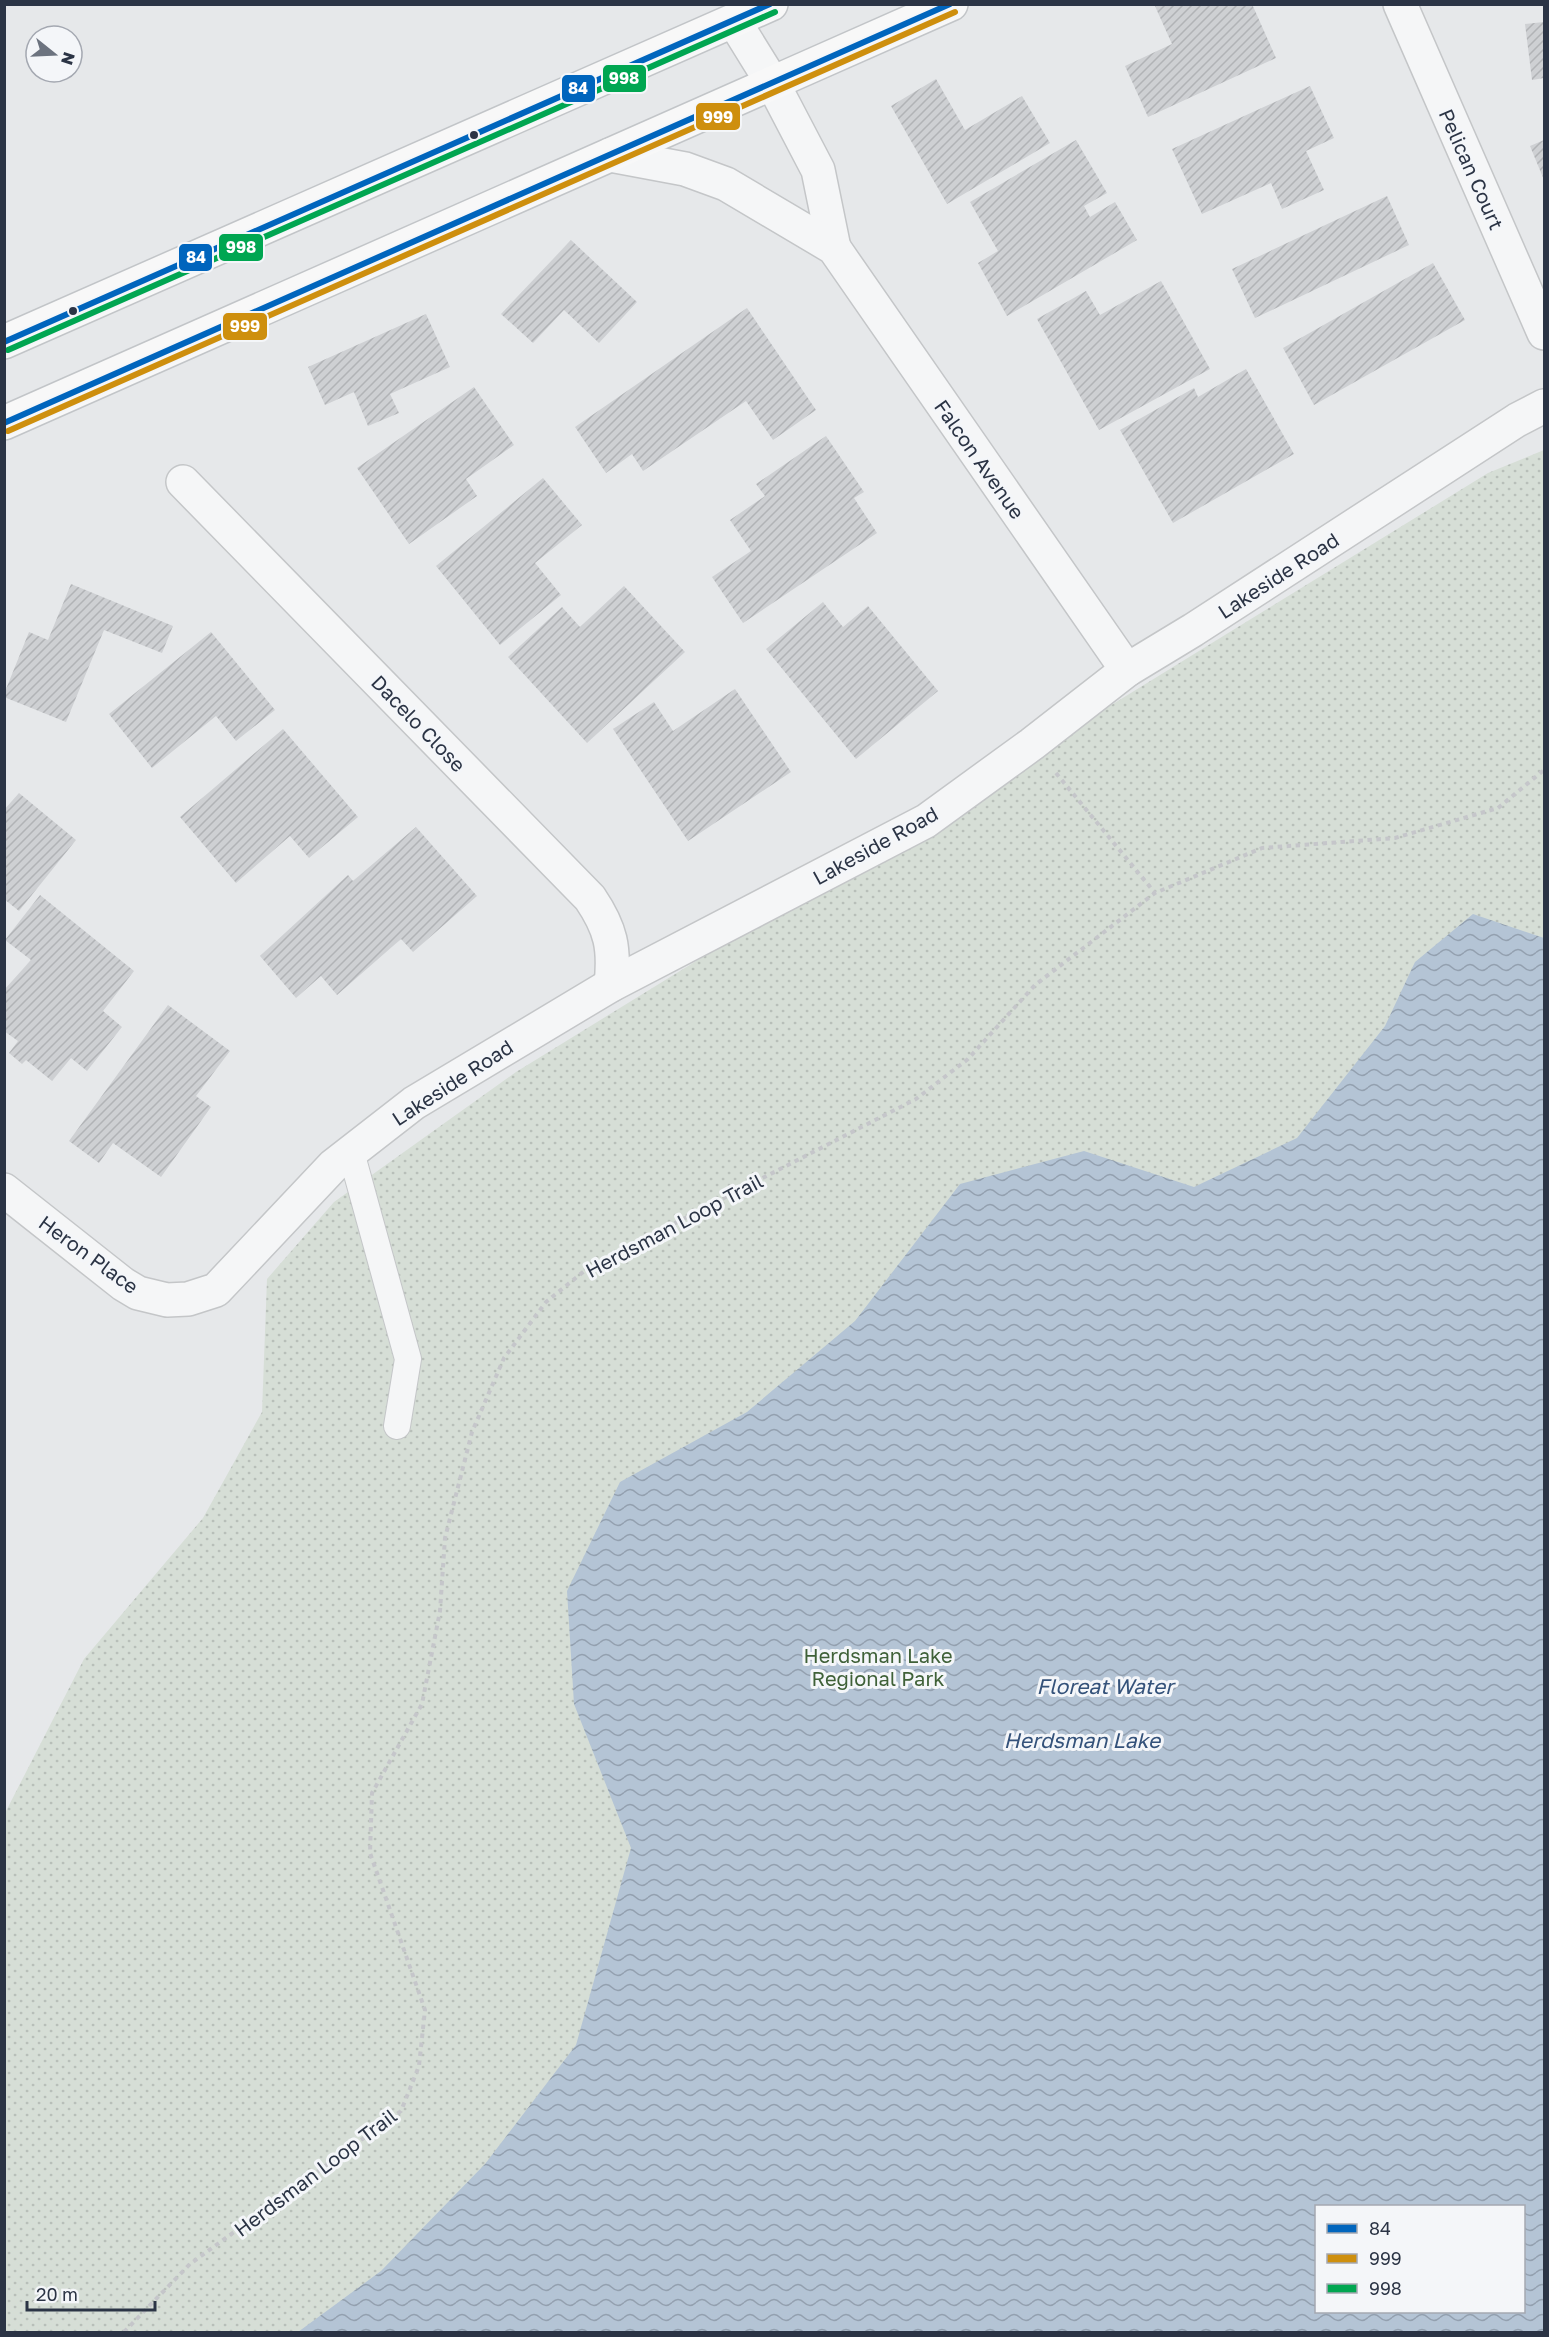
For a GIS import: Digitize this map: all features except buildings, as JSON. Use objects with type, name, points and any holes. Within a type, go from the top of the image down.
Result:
[{"type":"main road","points":[[4,342],[771,4]]},
{"type":"main road","points":[[4,423],[951,4]]},
{"type":"street","name":"Pelican Court","points":[[1400,4],[1545,333]]},
{"type":"street","name":"Falcon Avenue","points":[[734,21],[773,84],[818,170],[834,248]]},
{"type":"street","name":"Falcon Avenue","points":[[609,155],[685,169],[726,184],[834,248],[1127,670]]},
{"type":"street","name":"Lakeside Road","points":[[216,1290],[333,1166],[414,1103],[611,985],[926,821],[1032,744],[1127,670],[1517,420],[1545,406]]},
{"type":"street","name":"Dacelo Close","points":[[183,482],[590,898],[607,927],[613,946],[611,985]]},
{"type":"street","name":"Heron Place","points":[[4,1190],[123,1284],[138,1293],[154,1298],[180,1300],[216,1290]]},
{"type":"lane","points":[[351,1152],[408,1359],[397,1426]]},
{"type":"path","points":[[1032,744],[1155,893]]},
{"type":"path","name":"Herdsman Loop Trail","points":[[124,2332],[190,2264],[401,2111],[419,2066],[425,2010],[370,1853],[372,1793],[422,1704],[440,1611],[445,1538],[472,1432],[504,1358],[546,1302],[588,1268],[916,1099],[968,1059],[1035,984],[1155,893],[1262,848],[1395,838],[1498,808],[1545,770]]},
{"type":"green space","name":"Herdsman Lake Regional Park","points":[[1544,450],[1544,2332],[5,2332],[4,1815],[84,1659],[203,1518],[262,1412],[267,1279],[334,1202],[516,1072],[1488,473]]},
{"type":"water","name":"Floreat Water","points":[[1473,914],[1544,938],[1544,2332],[298,2332],[381,2271],[485,2164],[576,2045],[631,1848],[574,1704],[567,1591],[620,1482],[747,1412],[855,1321],[960,1184],[1084,1151],[1194,1187],[1297,1138],[1385,1026],[1415,962]]},
{"type":"transit line","name":"84","points":[[4,342],[770,4]]},
{"type":"transit line","name":"84","points":[[4,423],[950,4]]},
{"type":"transit line","name":"998","points":[[8,350],[775,12]]},
{"type":"transit line","name":"999","points":[[8,431],[955,12]]},
{"type":"water label","name":"Herdsman Lake","points":[[1082,1740]]}]
